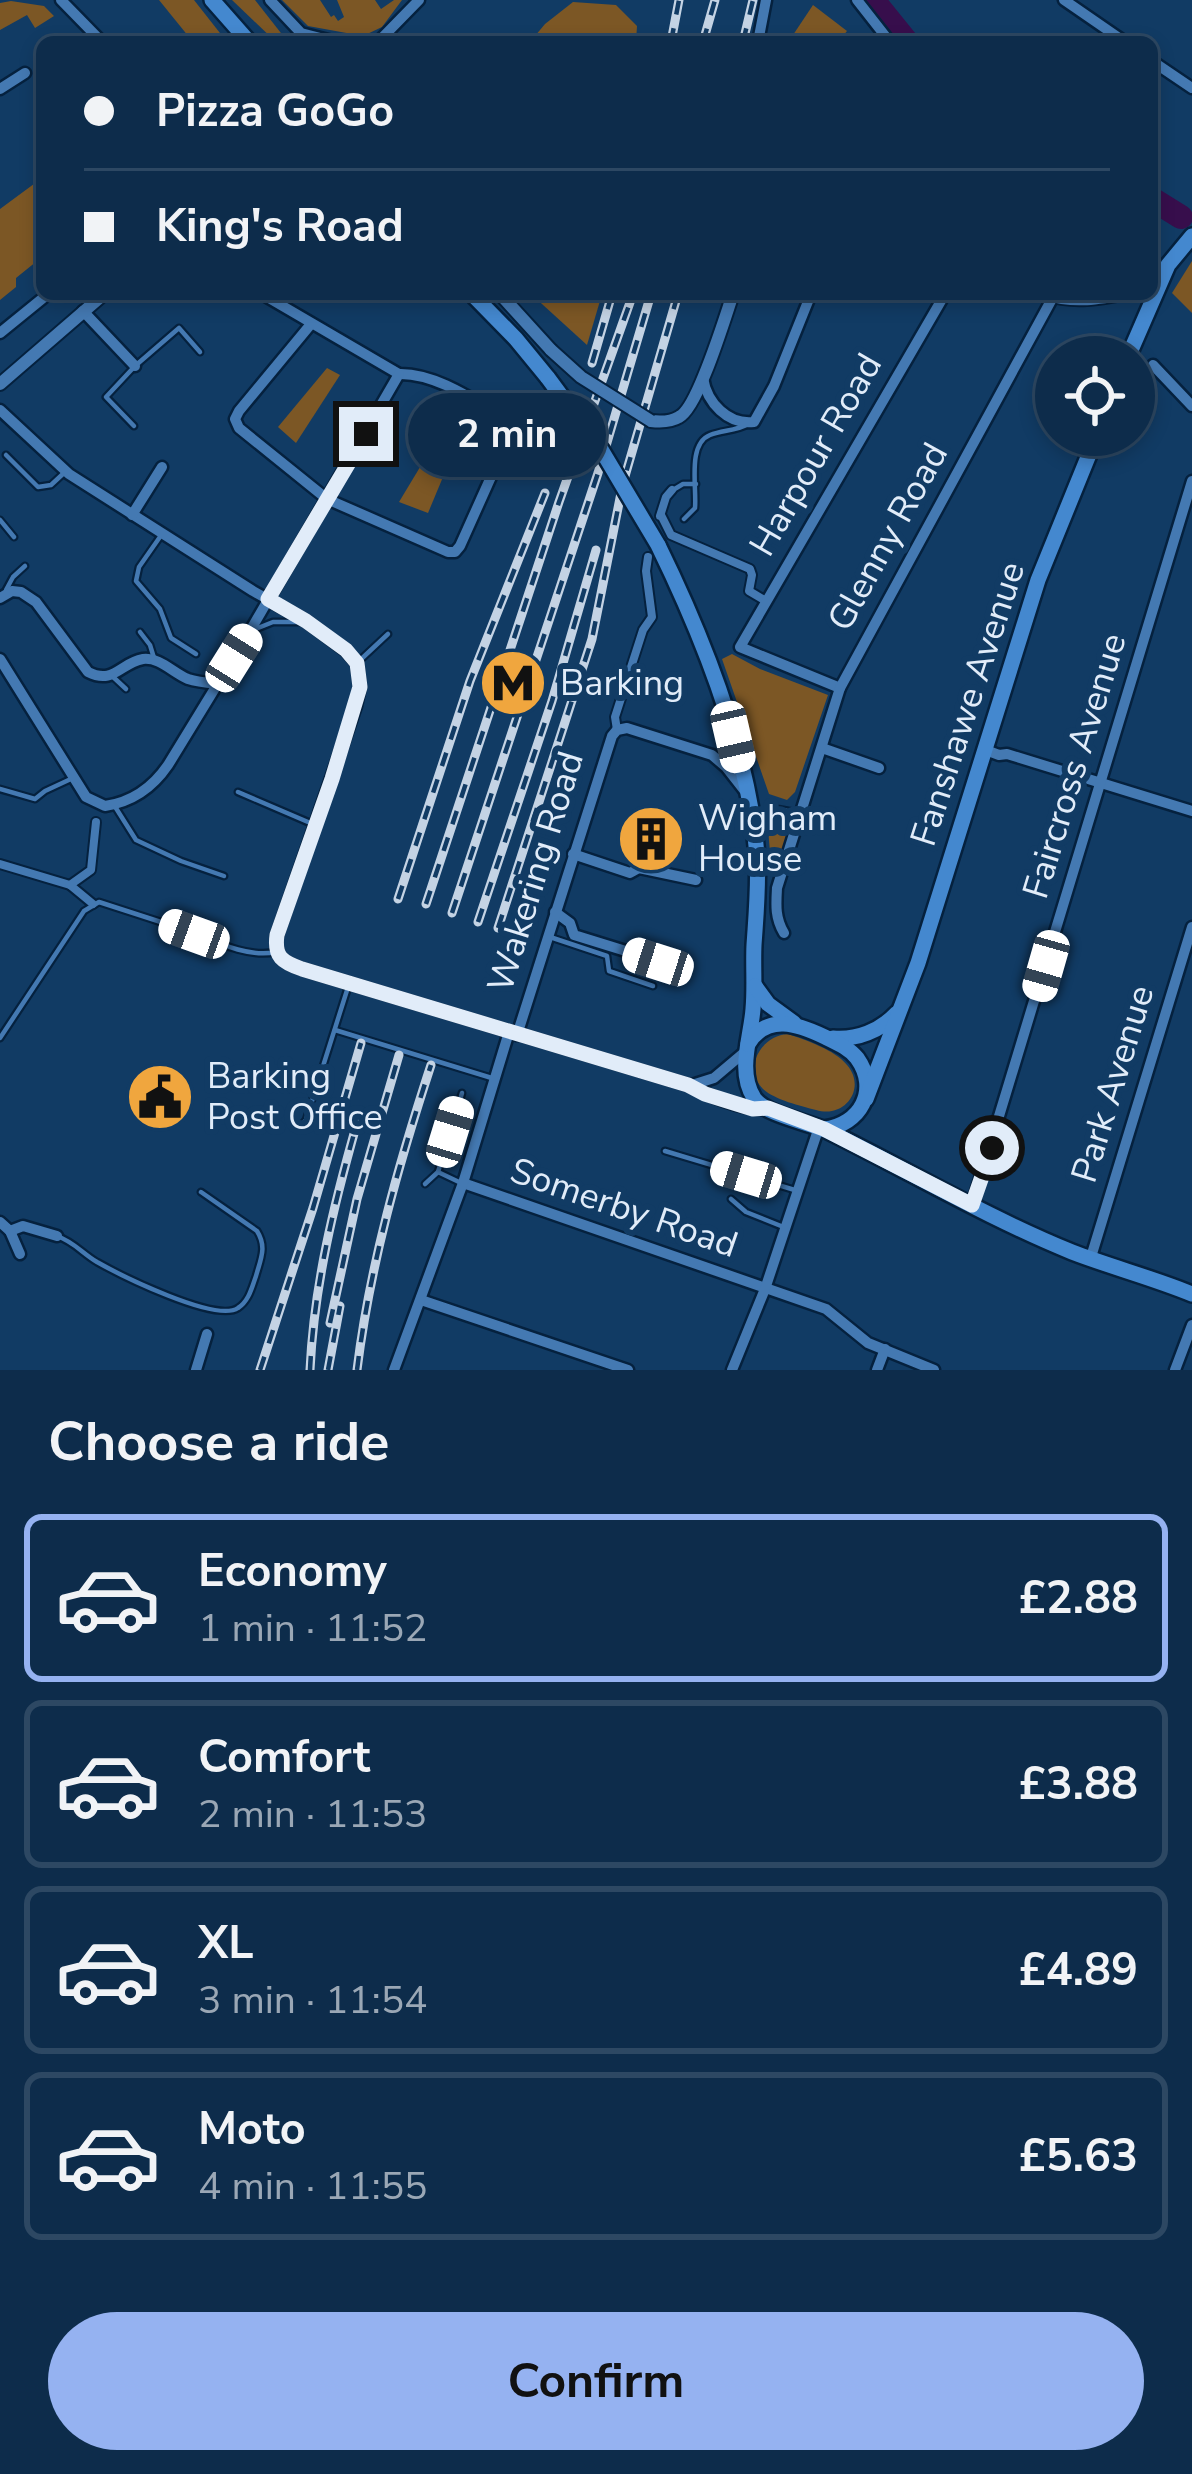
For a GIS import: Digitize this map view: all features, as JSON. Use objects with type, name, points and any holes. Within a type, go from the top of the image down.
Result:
[{"type":"main road","points":[[212,0],[244,36]]},
{"type":"main road","points":[[1158,283],[1192,236]]},
{"type":"main road","points":[[480,300],[548,378],[614,469],[708,659],[733,737],[753,825],[758,873],[754,1002],[747,1048],[750,1088],[756,1100],[1073,1252],[1192,1294]]},
{"type":"main road","points":[[1136,336],[1150,300]]},
{"type":"main road","name":"Fanshawe Avenue","points":[[864,1103],[906,994],[1038,580],[1088,456]]},
{"type":"main road","points":[[753,978],[763,999],[786,1019],[844,1046],[858,1059],[867,1084],[862,1121],[867,1143],[881,1159]]},
{"type":"main road","points":[[821,1035],[842,1039],[878,1028],[897,1013],[906,994]]},
{"type":"main road","points":[[747,1048],[752,1037],[767,1026],[802,1027]]},
{"type":"main road","points":[[822,1128],[850,1121],[864,1103]]},
{"type":"street","points":[[61,0],[96,36]]},
{"type":"street","points":[[270,0],[301,33],[313,36]]},
{"type":"street","points":[[384,36],[419,0]]},
{"type":"street","points":[[759,36],[766,0]]},
{"type":"street","points":[[857,0],[885,36]]},
{"type":"street","points":[[1064,0],[1116,36]]},
{"type":"street","points":[[1158,65],[1192,88]]},
{"type":"street","points":[[0,89],[25,73]]},
{"type":"street","points":[[0,333],[41,300]]},
{"type":"street","points":[[0,384],[97,300]]},
{"type":"street","points":[[272,300],[399,374],[433,380],[506,419],[511,430],[508,439],[455,551],[327,499],[246,434],[235,419],[311,324]]},
{"type":"street","points":[[504,301],[581,376],[651,421],[682,416],[694,398],[731,300]]},
{"type":"street","points":[[704,374],[709,399],[730,417],[748,424],[759,417],[808,300]]},
{"type":"street","name":"Harpour Road","points":[[841,688],[740,647],[942,300]]},
{"type":"street","name":"Glenny Road","points":[[784,933],[778,923],[777,888],[841,688],[1046,300]]},
{"type":"street","points":[[83,311],[135,366]]},
{"type":"street","points":[[1155,367],[1192,406]]},
{"type":"street","points":[[0,659],[86,797],[114,805],[134,798],[159,778],[218,684],[399,374]]},
{"type":"street","points":[[0,410],[66,471],[306,621],[357,663],[356,706],[277,935],[280,959],[753,1109],[768,1108]]},
{"type":"street","points":[[132,515],[162,467]]},
{"type":"street","name":"Faircross Avenue","points":[[972,1205],[1192,481]]},
{"type":"street","points":[[672,490],[660,517],[671,535],[750,569],[748,591],[766,601]]},
{"type":"street","name":"Wakering Road","points":[[394,1370],[548,936],[607,745],[617,730],[615,717],[643,630],[652,616],[646,571],[653,550]]},
{"type":"street","points":[[2,596],[13,591],[30,596],[95,676],[155,659],[188,679],[218,684]]},
{"type":"street","name":"Wakering Road","points":[[617,730],[636,730],[697,748],[719,760],[746,793]]},
{"type":"street","points":[[822,748],[879,768]]},
{"type":"street","points":[[983,749],[1192,811]]},
{"type":"street","points":[[777,812],[800,816]]},
{"type":"street","points":[[70,885],[91,870],[96,822]]},
{"type":"street","points":[[573,854],[631,873],[639,868],[695,880]]},
{"type":"street","points":[[0,864],[70,885],[96,903]]},
{"type":"street","points":[[555,912],[574,934],[658,962]]},
{"type":"street","name":"Park Avenue","points":[[1090,1257],[1192,927]]},
{"type":"street","points":[[688,1085],[714,1078],[747,1048]]},
{"type":"street","points":[[732,1370],[822,1128]]},
{"type":"street","name":"Somerby Road","points":[[463,1183],[826,1310],[868,1342],[934,1370]]},
{"type":"street","points":[[20,1254],[5,1227],[23,1226],[57,1236]]},
{"type":"street","points":[[421,1300],[628,1370]]},
{"type":"street","points":[[1174,1370],[1192,1325]]},
{"type":"street","points":[[196,1370],[207,1334]]},
{"type":"street","points":[[877,1370],[885,1349]]},
{"type":"lane","points":[[134,426],[106,397],[179,328],[200,352]]},
{"type":"lane","points":[[720,433],[728,428],[730,417]]},
{"type":"lane","points":[[684,520],[695,508],[698,445],[708,435],[748,424]]},
{"type":"lane","points":[[6,455],[38,487],[51,485],[66,471]]},
{"type":"lane","points":[[672,490],[696,484]]},
{"type":"lane","points":[[0,520],[14,538]]},
{"type":"lane","points":[[162,533],[139,567],[136,581],[160,609],[171,638],[196,654]]},
{"type":"lane","points":[[2,596],[25,566]]},
{"type":"lane","points":[[250,632],[274,622],[306,621]]},
{"type":"lane","points":[[140,632],[155,659]]},
{"type":"lane","points":[[357,663],[388,634]]},
{"type":"lane","points":[[111,675],[126,689]]},
{"type":"lane","points":[[0,789],[35,799],[73,778]]},
{"type":"lane","points":[[238,792],[315,825]]},
{"type":"lane","points":[[114,805],[136,840],[224,876]]},
{"type":"lane","points":[[0,1038],[68,933],[96,903],[216,943],[261,955],[276,952]]},
{"type":"lane","points":[[548,936],[607,956],[609,971],[653,986]]},
{"type":"lane","points":[[299,1128],[306,1120],[349,983]]},
{"type":"lane","points":[[335,1030],[495,1079]]},
{"type":"lane","points":[[425,1184],[438,1172],[462,1093]]},
{"type":"lane","points":[[665,1151],[798,1191]]},
{"type":"lane","points":[[438,1172],[463,1183]]},
{"type":"lane","points":[[57,1236],[155,1290],[227,1313],[244,1303],[251,1291],[264,1248],[257,1231],[201,1192]]},
{"type":"lane","points":[[731,1199],[746,1212],[786,1228]]},
{"type":"shaded area","points":[[159,0],[194,0],[222,36],[188,36]]},
{"type":"shaded area","points":[[232,0],[255,0],[283,36],[270,36]]},
{"type":"shaded area","points":[[282,0],[320,0],[338,21],[344,17],[337,0],[375,0],[381,9],[402,0],[382,27],[363,36],[308,26]]},
{"type":"shaded area","points":[[573,2],[616,5],[637,26],[636,36],[535,36]]},
{"type":"shaded area","points":[[0,3],[44,6],[54,16],[35,28],[27,15],[0,30]]},
{"type":"shaded area","points":[[813,5],[847,31],[843,36],[793,35]]},
{"type":"shaded area","points":[[36,182],[36,262],[0,300],[0,209]]},
{"type":"shaded area","points":[[1192,261],[1192,313],[1172,293]]},
{"type":"shaded area","points":[[538,300],[600,300],[587,345]]},
{"type":"shaded area","points":[[327,368],[340,375],[296,443],[278,427]]},
{"type":"shaded area","points":[[449,419],[463,429],[428,513],[399,502]]},
{"type":"shaded area","points":[[732,654],[828,695],[795,792],[787,800],[769,794],[722,659]]},
{"type":"shaded area","points":[[778,823],[788,834],[775,876],[768,829]]},
{"type":"shaded area","points":[[788,1034],[828,1050],[847,1065],[855,1083],[844,1106],[816,1110],[763,1089],[754,1072],[758,1054],[770,1040]]},
{"type":"waterway","points":[[873,0],[902,36]]},
{"type":"waterway","points":[[1158,203],[1181,217]]},
{"type":"railway","points":[[672,36],[679,0]]},
{"type":"railway","points":[[705,36],[715,0]]},
{"type":"railway","points":[[744,36],[753,0]]},
{"type":"railway","points":[[592,363],[610,300]]},
{"type":"railway","points":[[426,904],[631,300]]},
{"type":"railway","points":[[452,913],[598,473],[649,300]]},
{"type":"railway","points":[[498,928],[592,639],[623,483],[676,300]]},
{"type":"railway","points":[[398,899],[470,681],[545,493]]},
{"type":"railway","points":[[478,922],[552,701],[596,550]]},
{"type":"railway","points":[[260,1370],[361,1043]]},
{"type":"railway","points":[[330,1323],[357,1199],[399,1055]]},
{"type":"railway","points":[[357,1370],[386,1216],[431,1065]]},
{"type":"railway","points":[[310,1370],[326,1245],[357,1123]]},
{"type":"railway","points":[[328,1370],[340,1306]]},
{"type":"place","name":"Barking","points":[[513,683]]},
{"type":"place","name":"Wigham House","points":[[651,839]]},
{"type":"place","name":"Barking Post Office","points":[[160,1097]]},
{"type":"route","points":[[366,434],[268,599],[346,650],[357,663],[360,687],[277,935],[280,959],[753,1109],[768,1108],[824,1129],[972,1205],[992,1148]]}]
